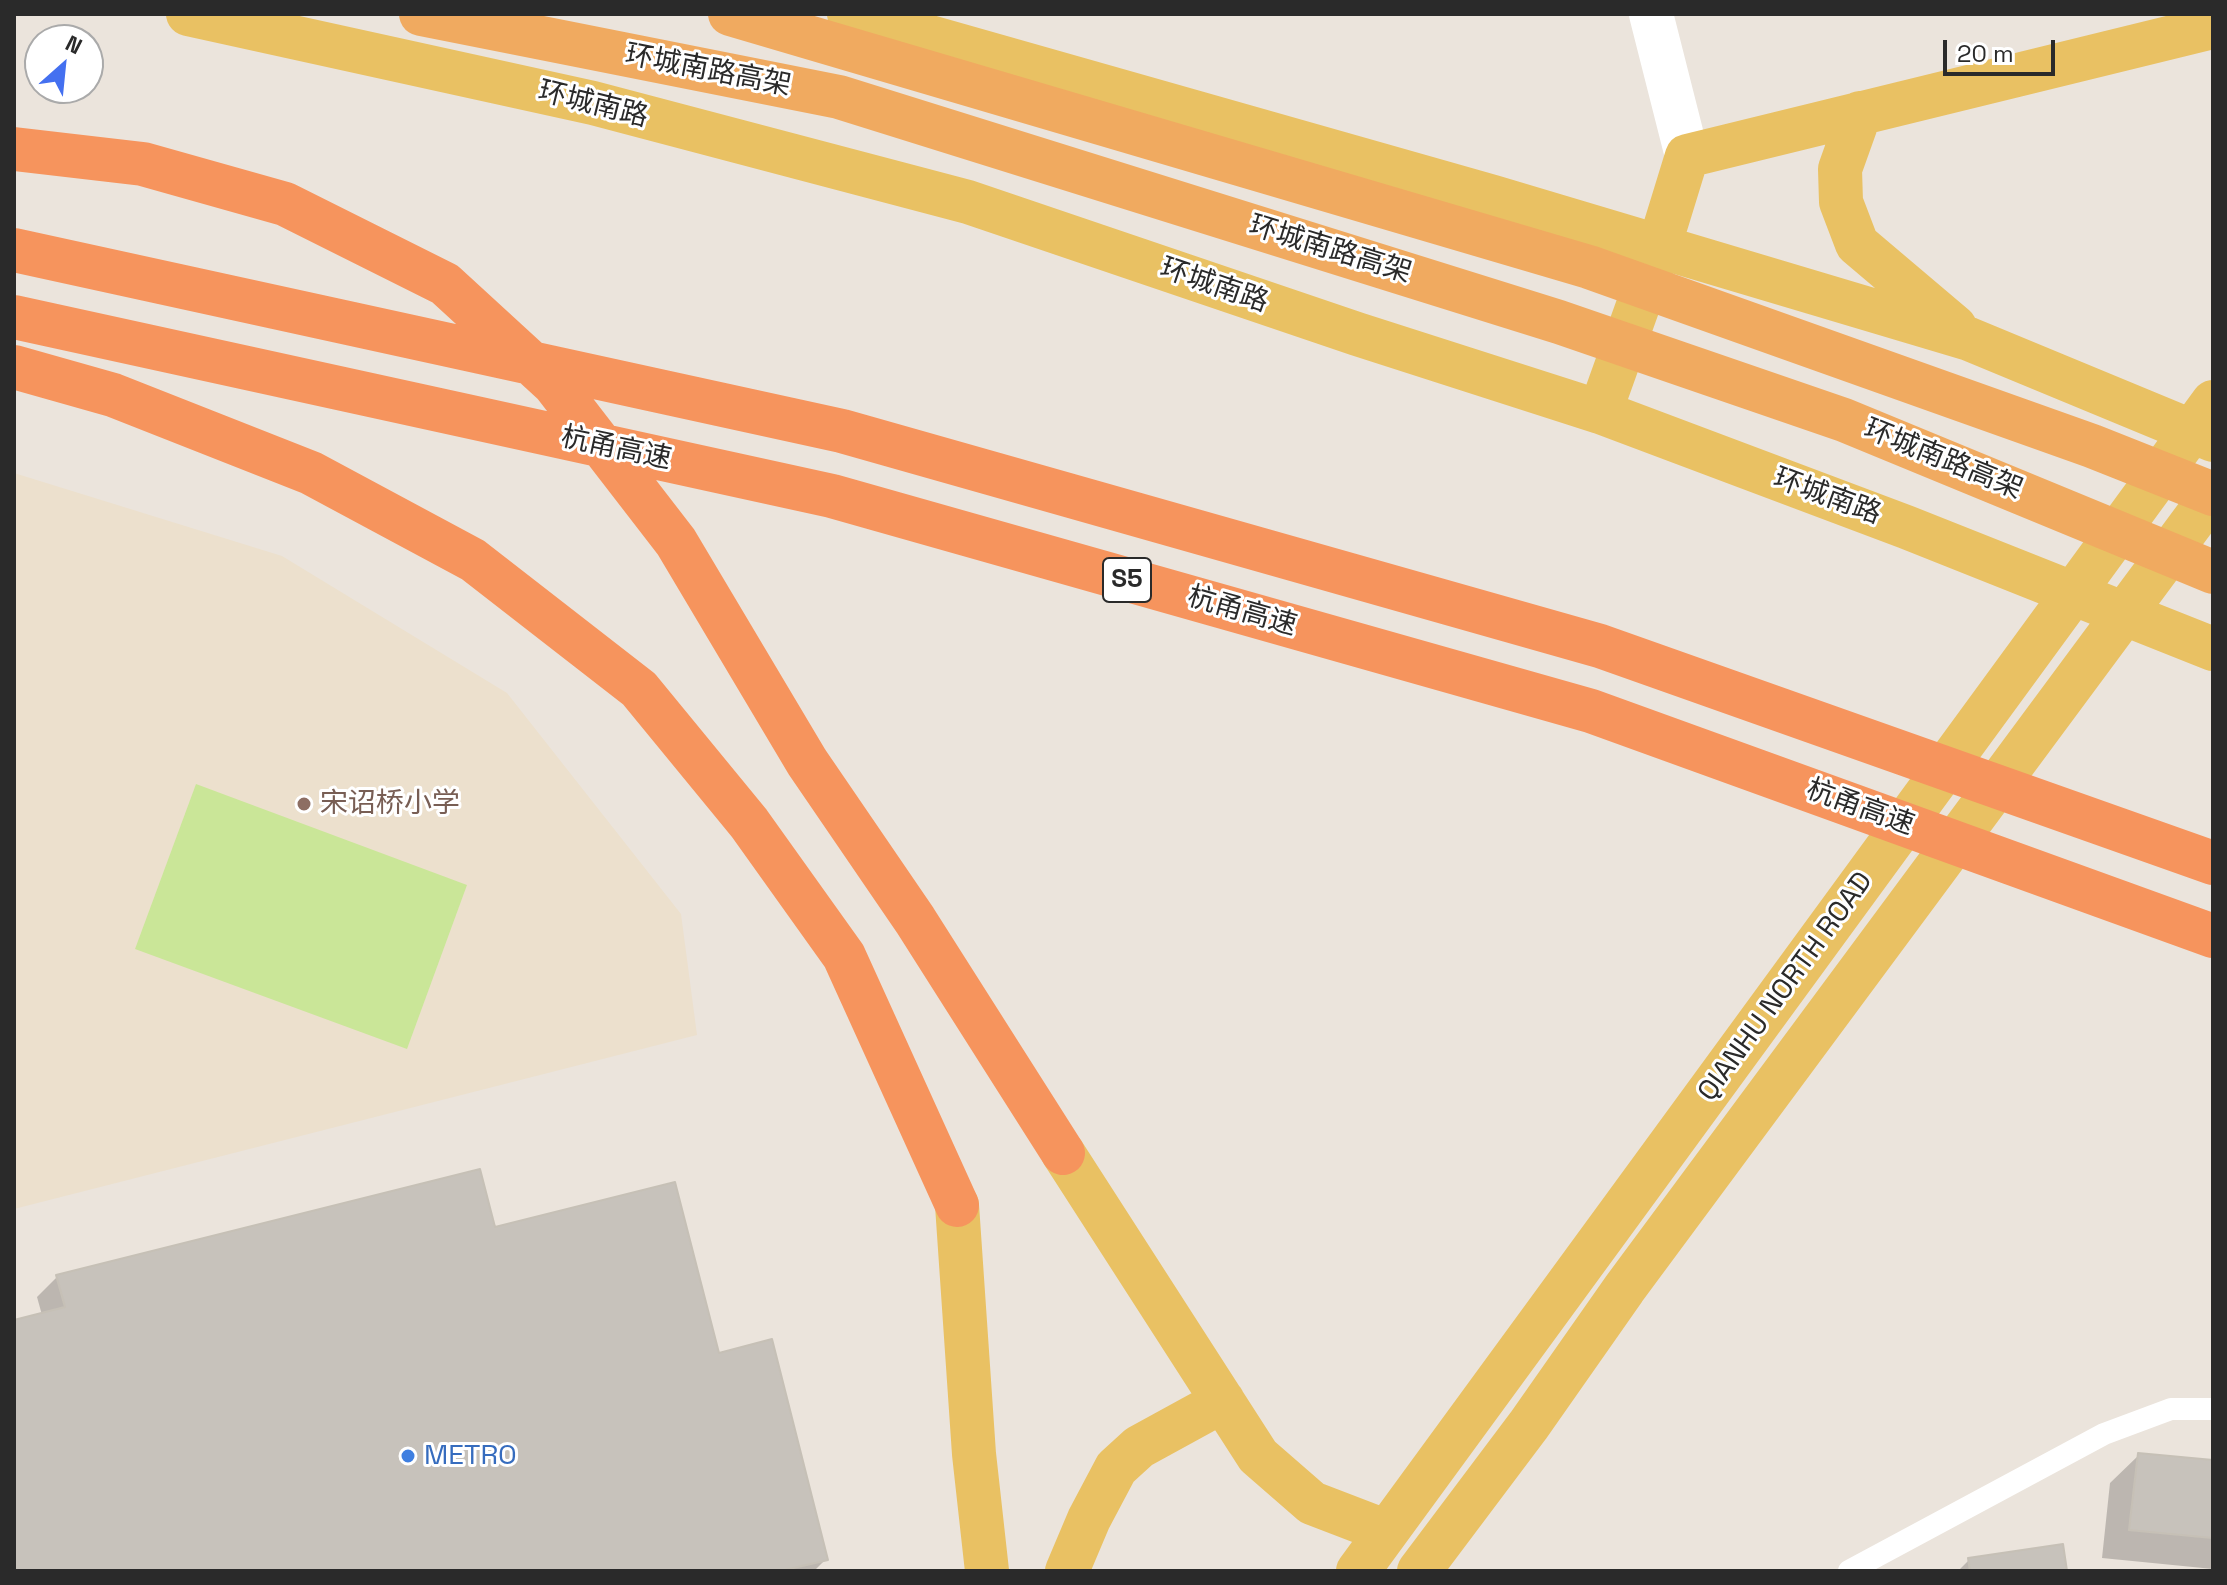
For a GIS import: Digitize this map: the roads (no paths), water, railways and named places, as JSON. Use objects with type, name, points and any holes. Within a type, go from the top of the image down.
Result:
[{"type":"highway","name":"环城南路高架","points":[[421,14],[854,101],[1559,322],[1829,414],[2213,572]]},
{"type":"highway","name":"环城南路高架","points":[[730,14],[1589,267],[2092,446],[2213,494]]},
{"type":"highway","points":[[14,149],[143,164],[285,204],[445,284],[554,384],[676,542],[807,762],[915,920],[1063,1153]]},
{"type":"highway","name":"S5","points":[[14,250],[857,436],[1600,646],[2213,863]]},
{"type":"highway","name":"杭甬高速","points":[[14,317],[832,496],[1591,711],[2213,936]]},
{"type":"highway","points":[[14,367],[113,395],[311,473],[473,560],[639,689],[749,823],[844,956],[957,1205]]},
{"type":"main road","name":"环城南路","points":[[188,14],[593,103],[968,202],[1357,334],[1600,412],[1906,527],[2213,649]]},
{"type":"main road","points":[[849,14],[1493,197],[1969,339],[2213,440]]},
{"type":"main road","points":[[1600,412],[1659,247],[1687,156],[2213,27]]},
{"type":"main road","points":[[1860,113],[1840,169],[1841,202],[1857,244],[1969,339]]},
{"type":"main road","name":"QIANHU NORTH ROAD","points":[[1358,1571],[2213,402]]},
{"type":"main road","name":"QIANHU NORTH ROAD","points":[[1419,1571],[2213,494]]},
{"type":"main road","points":[[1063,1153],[1258,1456],[1312,1503],[1385,1531]]},
{"type":"main road","points":[[957,1205],[974,1454],[987,1571]]},
{"type":"main road","points":[[1067,1571],[1089,1519],[1116,1468],[1139,1447],[1223,1401]]},
{"type":"street","points":[[1651,14],[1687,156]]},
{"type":"lane","points":[[1849,1571],[2104,1434],[2171,1409],[2213,1409]]},
{"type":"place","name":"宋诏桥小学","points":[[304,804]]},
{"type":"place","name":"METRO","points":[[408,1456]]}]
